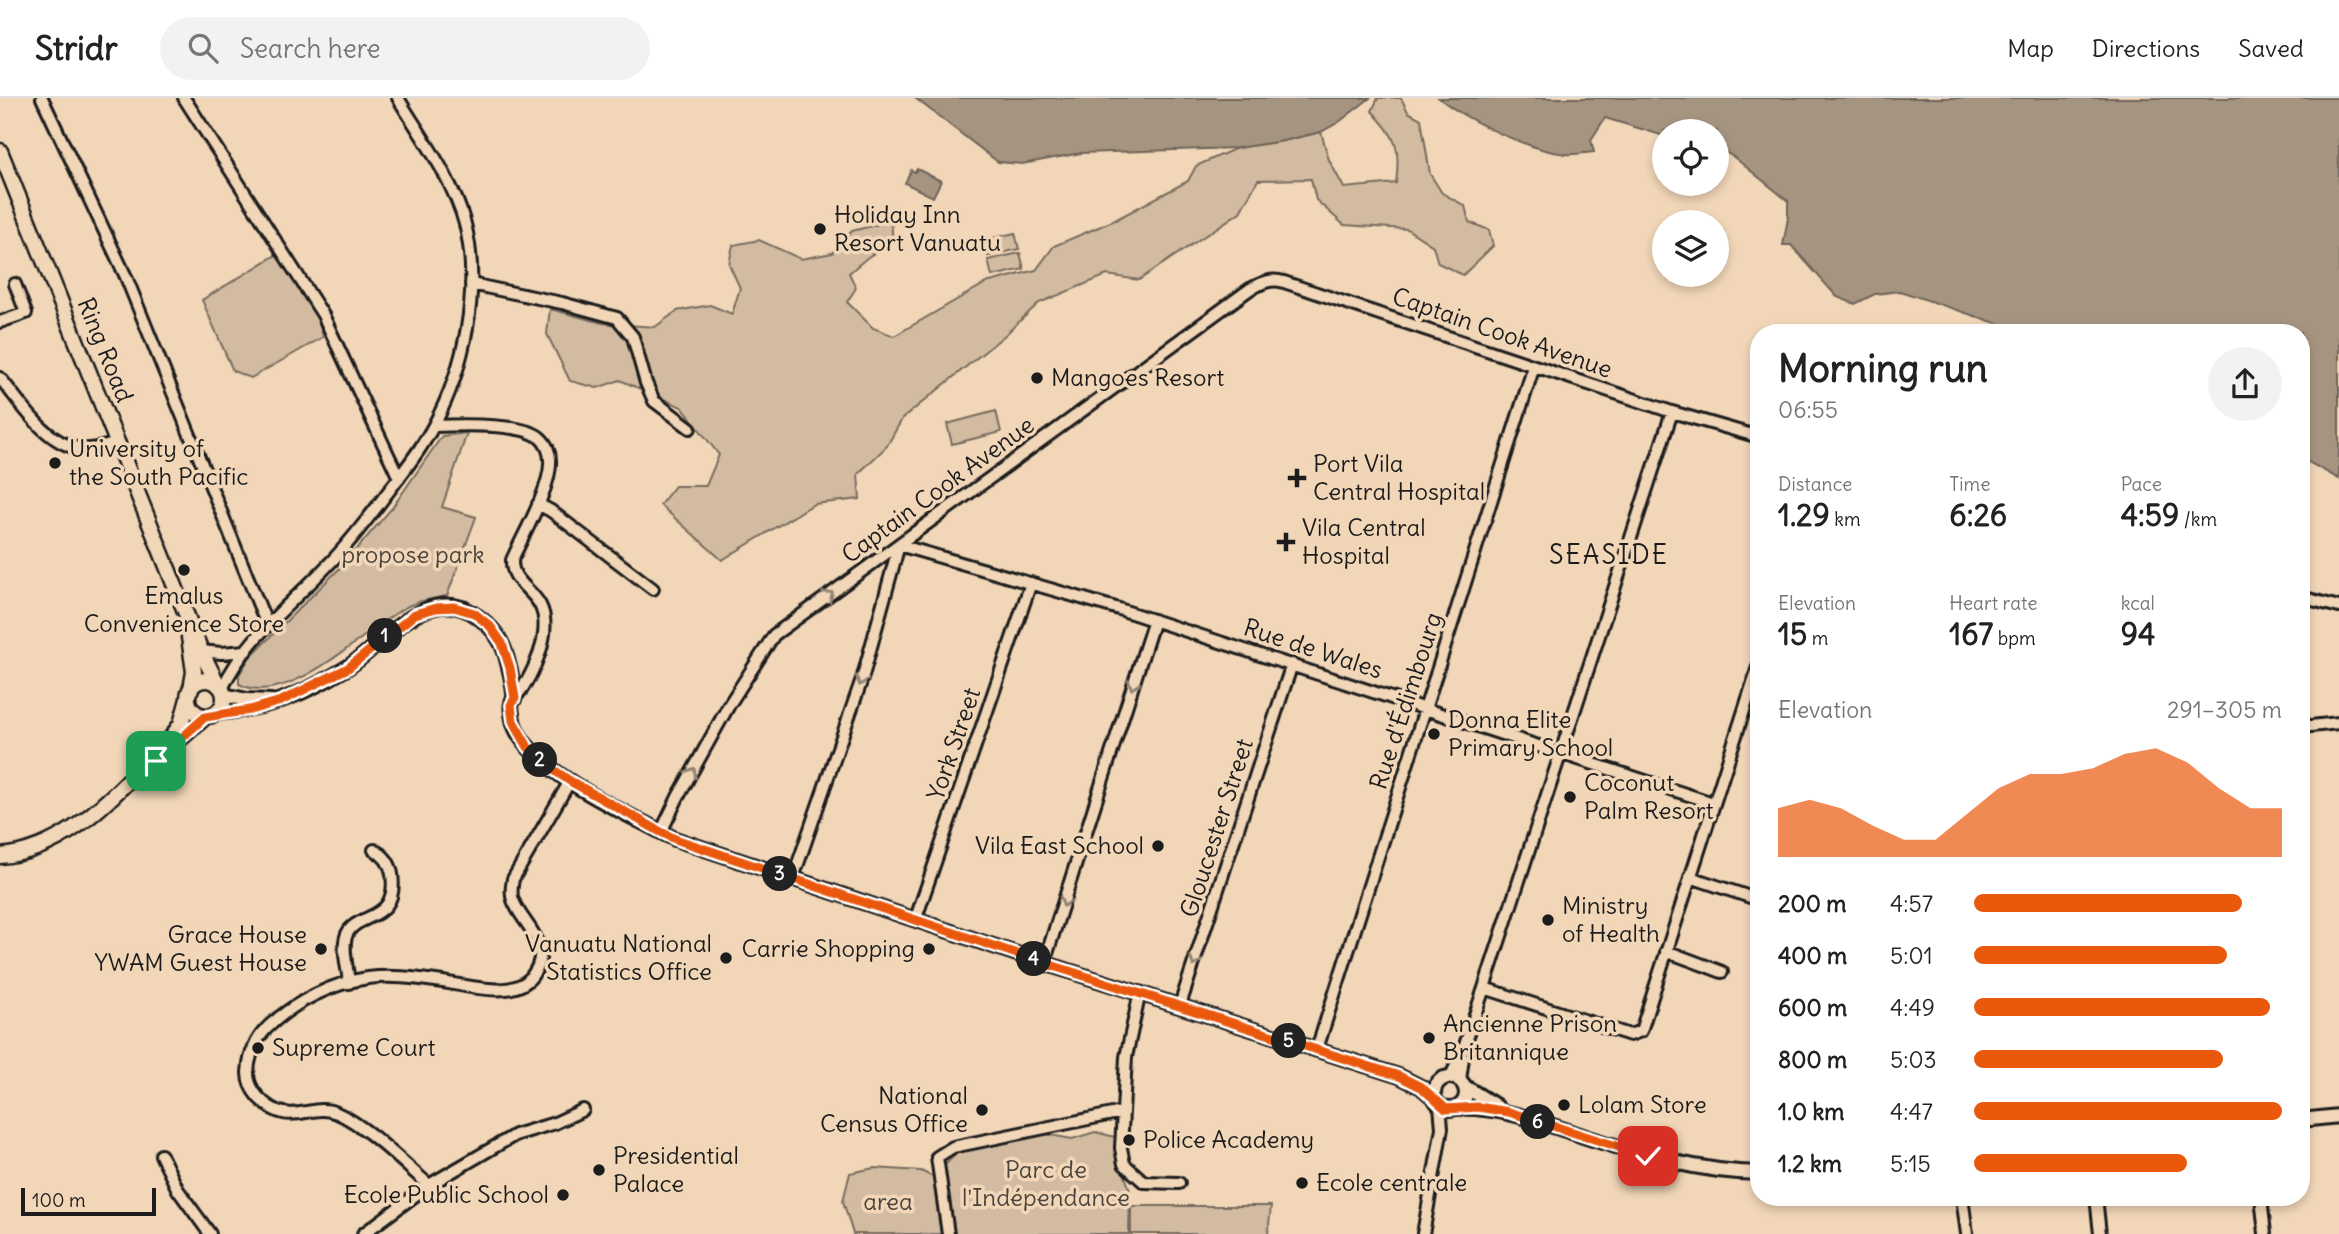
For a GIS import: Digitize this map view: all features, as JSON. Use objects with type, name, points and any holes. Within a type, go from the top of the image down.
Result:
[{"type":"main road","name":"Ring Road","points":[[0,151],[201,651],[221,689]]},
{"type":"main road","name":"Ring Road","points":[[156,761],[181,724],[194,672],[184,604]]},
{"type":"main road","points":[[204,680],[221,689],[223,705],[211,715],[195,713],[189,694],[204,680]]},
{"type":"main road","name":"Ring Road","points":[[0,856],[34,850],[61,837],[90,816],[146,763],[156,761],[211,715]]},
{"type":"street","points":[[42,98],[126,277],[267,625]]},
{"type":"street","points":[[184,98],[323,316],[399,478]]},
{"type":"street","points":[[281,701],[247,700],[221,689],[267,625],[330,563],[399,478],[434,426],[457,370],[464,340],[471,284],[469,242],[458,205],[445,175],[398,98]]},
{"type":"street","name":"Captain Cook Avenue","points":[[661,832],[729,705],[774,635],[1264,281],[1284,282],[1672,412],[1750,434]]},
{"type":"street","points":[[0,322],[26,313],[15,284]]},
{"type":"street","points":[[471,284],[562,303],[617,318],[633,337],[654,401],[690,428]]},
{"type":"street","name":"Rue d'Édimbourg","points":[[1317,1049],[1534,366]]},
{"type":"street","points":[[0,378],[40,426],[57,440],[81,449],[119,443]]},
{"type":"street","points":[[1446,1106],[1434,1093],[1454,1081],[1672,412]]},
{"type":"street","points":[[434,426],[463,424],[510,428],[541,437],[548,448],[551,461],[549,474],[512,560],[512,570],[541,606],[544,629],[534,670],[511,705],[513,721],[522,740],[542,762],[570,781],[675,839],[1044,963],[1399,1076],[1421,1087],[1446,1106],[1509,1112],[1668,1162],[1750,1173]]},
{"type":"street","points":[[538,503],[653,589]]},
{"type":"street","points":[[793,878],[863,676],[899,545]]},
{"type":"street","name":"Rue de Wales","points":[[899,545],[1154,620],[1713,803]]},
{"type":"street","name":"York Street","points":[[916,918],[1031,583]]},
{"type":"street","points":[[2310,599],[2339,607]]},
{"type":"street","points":[[211,715],[250,710],[281,701],[348,668],[415,614],[436,608],[454,607],[474,613],[490,626],[502,643],[515,698]]},
{"type":"street","points":[[1044,963],[1154,620]]},
{"type":"street","points":[[201,651],[246,651]]},
{"type":"street","name":"Gloucester Street","points":[[1180,1005],[1292,664]]},
{"type":"street","points":[[1484,988],[1630,1035],[1641,1031],[1750,691]]},
{"type":"street","points":[[2310,726],[2339,723]]},
{"type":"street","points":[[429,1185],[341,1115],[332,1111],[295,1114],[279,1112],[262,1100],[250,1086],[250,1056],[262,1034],[289,1010],[308,998],[367,978],[396,977],[498,989],[520,986],[526,982],[536,970],[538,945],[529,923],[513,901],[511,887],[547,817],[570,781]]},
{"type":"street","points":[[349,983],[345,943],[347,933],[354,925],[379,914],[391,897],[393,885],[389,863],[374,850]]},
{"type":"street","points":[[1690,877],[1750,897]]},
{"type":"street","points":[[1666,951],[1722,972]]},
{"type":"street","points":[[1140,992],[1126,1058],[1121,1148],[1124,1164],[1144,1182],[1179,1183]]},
{"type":"street","points":[[1399,1076],[1454,1081],[1509,1112]]},
{"type":"street","points":[[1446,1106],[1463,1102],[1465,1095],[1454,1081]]},
{"type":"street","points":[[1423,1234],[1446,1106]]},
{"type":"street","points":[[363,1234],[379,1229],[429,1185],[515,1135],[555,1123],[583,1110]]},
{"type":"street","points":[[948,1234],[937,1157],[944,1151],[1122,1112]]},
{"type":"street","points":[[2310,1119],[2339,1116]]},
{"type":"street","points":[[161,1155],[178,1190],[210,1234]]},
{"type":"street","points":[[1963,1206],[1967,1234]]},
{"type":"street","points":[[2097,1206],[2100,1234]]},
{"type":"street","points":[[2262,1206],[2265,1234]]},
{"type":"green space","points":[[1378,98],[1401,98],[1408,112],[1421,119],[1430,174],[1442,193],[1465,206],[1469,222],[1489,230],[1493,246],[1463,275],[1438,263],[1433,246],[1407,229],[1344,225],[1316,200],[1311,179],[1258,180],[1240,212],[1139,280],[1107,275],[1039,303],[1005,335],[902,419],[887,446],[858,474],[860,499],[814,504],[722,560],[660,505],[675,486],[706,486],[719,455],[682,407],[620,380],[597,388],[570,381],[547,334],[550,309],[602,323],[655,327],[677,311],[710,305],[732,314],[740,288],[729,264],[733,245],[759,240],[801,259],[832,253],[852,231],[891,221],[893,242],[868,257],[849,273],[856,288],[847,302],[873,328],[894,336],[986,283],[1036,270],[1054,246],[1115,220],[1188,181],[1196,166],[1237,148],[1321,132],[1329,160],[1344,188],[1396,183],[1398,160],[1395,143],[1387,128],[1372,111]]},
{"type":"green space","points":[[1015,233],[1019,249],[988,256],[984,240]]},
{"type":"green space","points":[[281,252],[318,318],[323,337],[251,378],[233,371],[202,300]]},
{"type":"green space","points":[[1020,253],[1024,269],[992,276],[988,260]]},
{"type":"green space","points":[[996,411],[1001,432],[952,444],[947,424]]},
{"type":"green space","name":"propose park","points":[[467,433],[442,507],[476,517],[447,596],[406,607],[301,678],[279,686],[258,689],[239,684],[239,675],[250,657],[342,566],[392,508],[442,436]]},
{"type":"green space","name":"Parc de l'Indépendance","points":[[1095,1132],[1115,1137],[1130,1191],[1129,1234],[951,1234],[942,1168],[958,1152],[1045,1134],[1072,1139]]},
{"type":"green space","name":"area","points":[[874,1168],[921,1171],[933,1177],[941,1234],[853,1234],[843,1201],[850,1173]]},
{"type":"green space","points":[[1131,1206],[1271,1206],[1268,1234],[1131,1234]]},
{"type":"shaded area","points":[[915,98],[1370,98],[1321,132],[1283,141],[1237,148],[1081,153],[1022,164],[998,162]]},
{"type":"shaded area","points":[[1439,98],[2339,98],[2339,479],[2310,463],[2310,324],[1999,324],[1900,291],[1875,294],[1855,304],[1837,297],[1791,245],[1783,245],[1788,201],[1729,154],[1729,119],[1652,119],[1652,132],[1605,118],[1591,140],[1594,152],[1566,154],[1518,141],[1465,116]]},
{"type":"shaded area","points":[[917,169],[941,181],[933,197],[905,183],[911,170],[915,172]]},
{"type":"place","name":"Holiday Inn Resort Vanuatu","points":[[820,229]]},
{"type":"place","name":"Mangoes Resort","points":[[1037,378]]},
{"type":"place","name":"University of the South Pacific","points":[[55,463]]},
{"type":"place","name":"Port Vila Central Hospital","points":[[1297,478]]},
{"type":"place","name":"Vila Central Hospital","points":[[1286,542]]},
{"type":"place","name":"Emalus Convenience Store","points":[[184,570]]},
{"type":"place","name":"Donna Elite Primary School","points":[[1434,734]]},
{"type":"place","name":"Coconut Palm Resort","points":[[1570,797]]},
{"type":"place","name":"Vila East School","points":[[1158,846]]},
{"type":"place","name":"Ministry of Health","points":[[1548,920]]},
{"type":"place","name":"Grace House YWAM Guest House","points":[[321,949]]},
{"type":"place","name":"Carrie Shopping","points":[[929,949]]},
{"type":"place","name":"Vanuatu National Statistics Office","points":[[726,958]]},
{"type":"place","name":"Ancienne Prison Britannique","points":[[1429,1038]]},
{"type":"place","name":"Supreme Court","points":[[258,1048]]},
{"type":"place","name":"Lolam Store","points":[[1564,1105]]},
{"type":"place","name":"National Census Office","points":[[982,1110]]},
{"type":"place","name":"Police Academy","points":[[1129,1140]]},
{"type":"place","name":"Presidential Palace","points":[[599,1170]]},
{"type":"place","name":"Ecole centrale","points":[[1302,1183]]},
{"type":"place","name":"Ecole Public School","points":[[563,1195]]},
{"type":"district","name":"SEASIDE","points":[[1609,555]]},
{"type":"route","points":[[156,761],[205,717],[216,713],[250,710],[281,701],[348,668],[415,614],[436,608],[454,607],[474,613],[490,626],[502,643],[515,698],[511,705],[513,721],[522,740],[542,762],[599,798],[675,839],[1044,963],[1399,1076],[1421,1087],[1446,1109],[1478,1107],[1509,1112],[1648,1156]]}]
